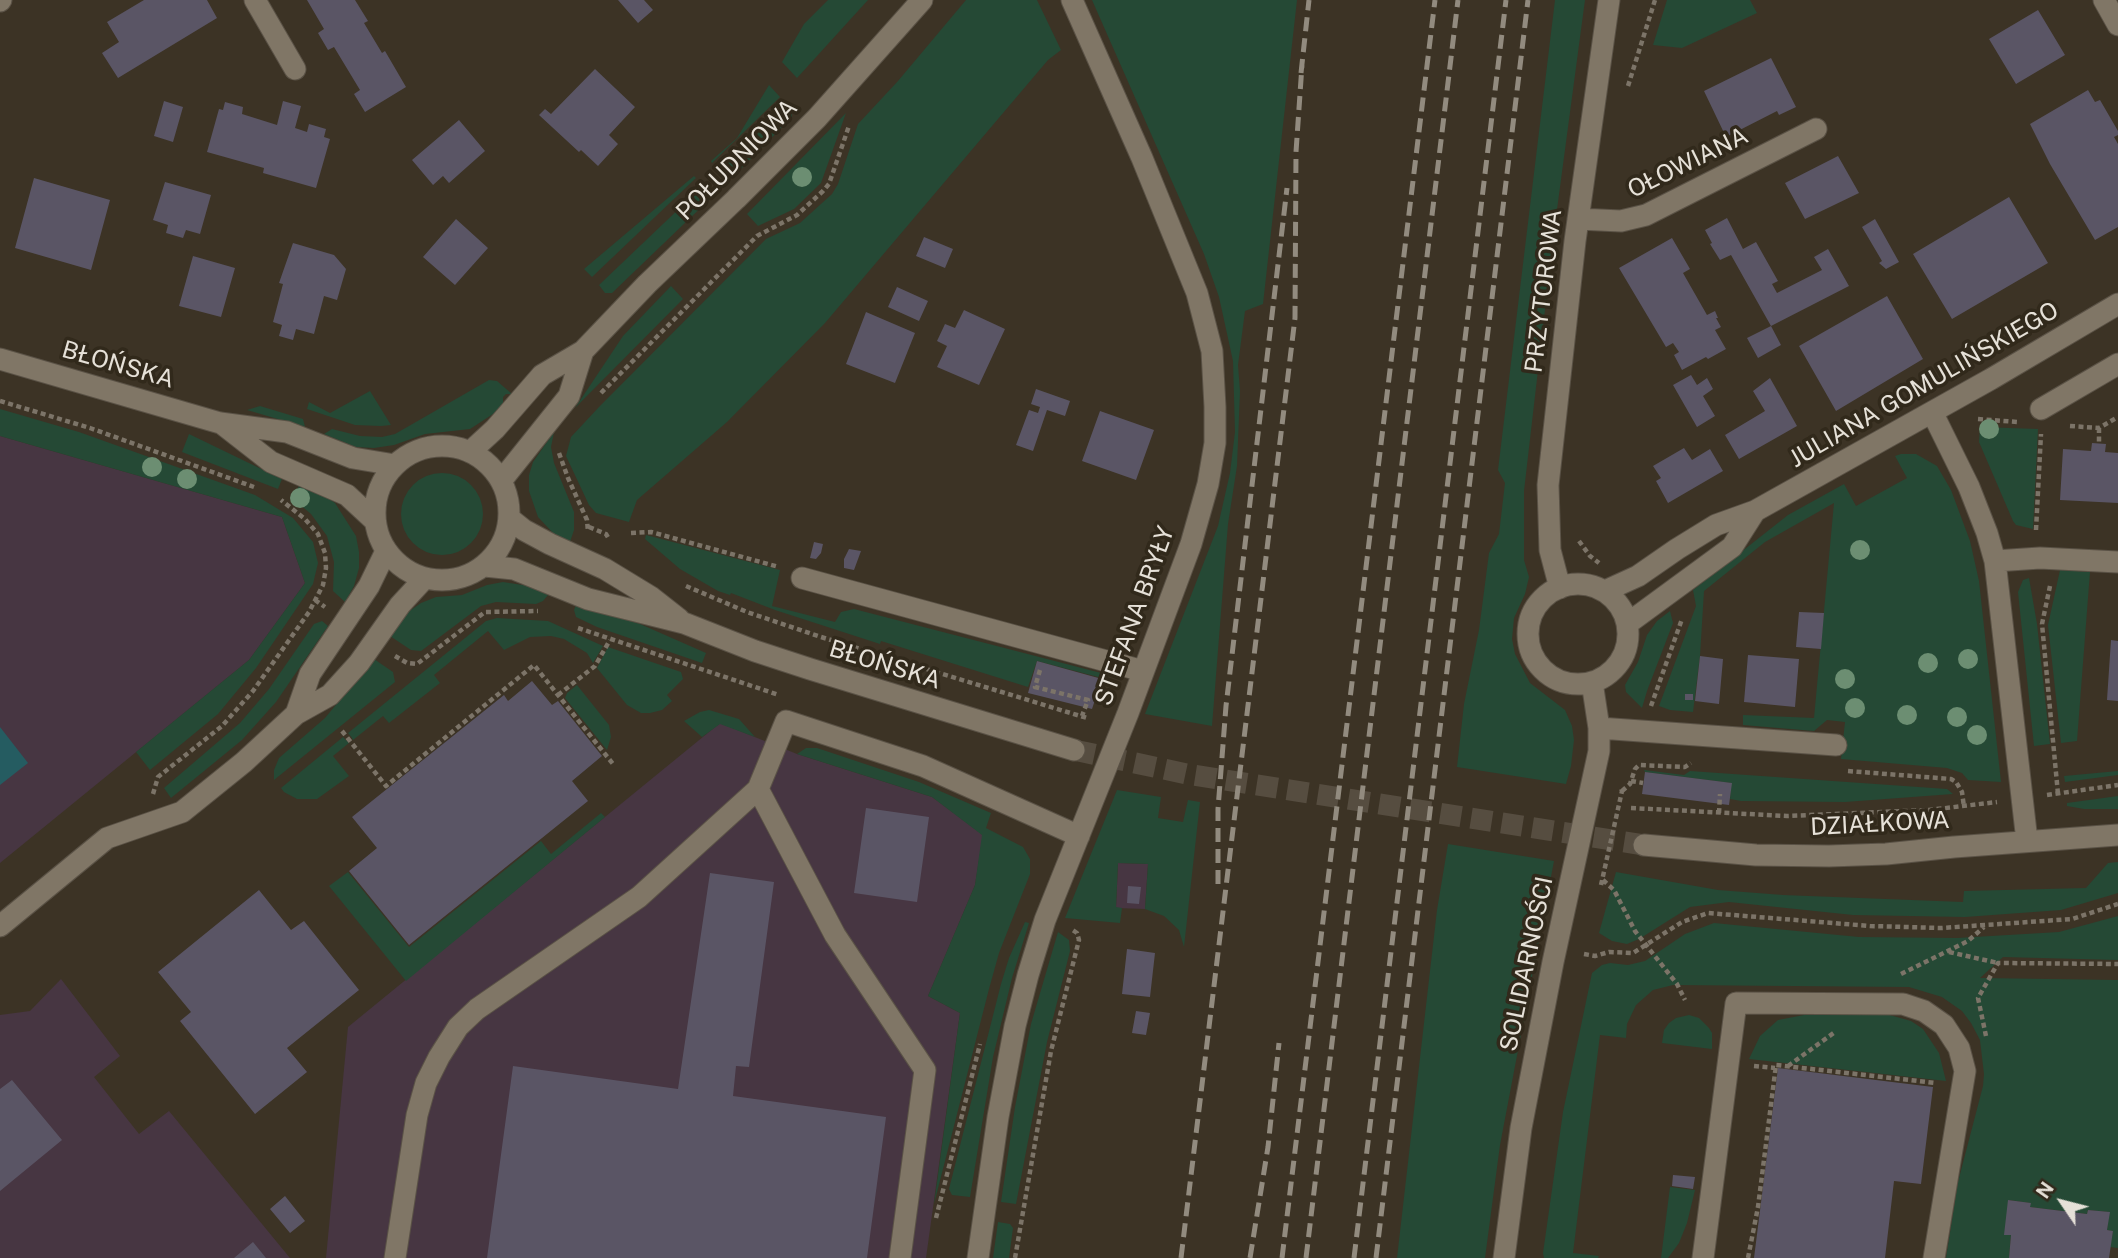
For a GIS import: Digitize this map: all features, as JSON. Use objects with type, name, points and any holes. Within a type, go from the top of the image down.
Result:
[{"type":"street","points":[[255,0],[295,69]]},
{"type":"street","name":"POŁUDNIOWA","points":[[470,452],[495,429],[542,375],[583,351],[647,284],[817,118],[922,0]]},
{"type":"street","name":"STEFANA BRYŁY","points":[[978,1258],[998,1117],[1015,1026],[1045,920],[1191,544],[1208,484],[1215,443],[1212,351],[1203,312],[1190,274],[1072,0]]},
{"type":"street","name":"PRZYTOROWA","points":[[1560,588],[1550,550],[1548,485],[1578,219],[1609,0]]},
{"type":"street","points":[[2104,0],[2118,25]]},
{"type":"street","name":"OŁOWIANA","points":[[1578,219],[1621,221],[1646,215],[1816,129]]},
{"type":"street","name":"JULIANA GOMULIŃSKIEGO","points":[[1605,591],[1638,576],[1716,525],[1755,511],[1932,412],[2118,304]]},
{"type":"street","name":"POŁUDNIOWA","points":[[501,481],[569,396],[583,351]]},
{"type":"street","name":"BŁOŃSKA","points":[[0,359],[220,423],[287,432],[353,458],[395,465]]},
{"type":"street","points":[[2041,417],[2118,364]]},
{"type":"street","points":[[1932,412],[1969,487],[1995,561],[2027,841]]},
{"type":"street","name":"BŁOŃSKA","points":[[220,423],[271,463],[347,495],[374,520]]},
{"type":"street","points":[[448,446],[470,452],[482,459],[501,481],[509,505],[506,536],[497,553],[485,566],[471,575],[456,580],[439,581],[409,573],[396,564],[376,531],[374,520],[378,490],[395,465],[414,452],[448,446]]},
{"type":"street","name":"JULIANA GOMULIŃSKIEGO","points":[[1627,624],[1732,547],[1755,511]]},
{"type":"street","name":"BŁOŃSKA","points":[[509,518],[524,530],[550,544],[605,569],[651,597],[684,623]]},
{"type":"street","points":[[296,714],[310,674],[369,586],[386,551]]},
{"type":"street","points":[[1995,561],[2040,558],[2118,562]]},
{"type":"street","name":"BŁOŃSKA","points":[[485,566],[514,569],[588,599],[684,623],[810,669],[1074,750]]},
{"type":"street","points":[[802,578],[1143,671]]},
{"type":"street","points":[[0,926],[107,838],[182,812],[244,762],[296,714],[330,695],[359,663],[400,606],[424,579]]},
{"type":"street","points":[[1585,584],[1605,591],[1617,602],[1627,624],[1629,637],[1621,660],[1614,670],[1592,682],[1571,684],[1560,681],[1542,669],[1531,650],[1528,629],[1531,618],[1542,600],[1560,588],[1585,584]]},
{"type":"street","name":"SOLIDARNOŚCI","points":[[1504,1258],[1521,1128],[1553,962],[1599,751],[1599,728],[1592,682]]},
{"type":"street","points":[[396,1258],[417,1115],[426,1083],[458,1027],[477,1009],[639,897],[758,789],[786,721],[923,766],[1079,836]]},
{"type":"street","points":[[1599,728],[1836,746]]},
{"type":"street","points":[[758,789],[835,935],[925,1070],[900,1258]]},
{"type":"street","name":"DZIAŁKOWA","points":[[1644,845],[1756,855],[1829,856],[1886,854],[2118,835]]},
{"type":"street","points":[[1703,1258],[1736,1003],[1750,1003],[1903,1004],[1924,1011],[1944,1025],[1959,1048],[1965,1071],[1934,1258]]},
{"type":"path","points":[[1625,96],[1655,0]]},
{"type":"path","points":[[600,394],[757,236],[797,215],[824,191],[829,184],[851,122]]},
{"type":"path","points":[[0,401],[90,428],[263,491]]},
{"type":"path","points":[[2036,538],[2041,417]]},
{"type":"path","points":[[2065,426],[2099,428],[2118,417]]},
{"type":"path","points":[[1978,419],[2019,422]]},
{"type":"path","points":[[2099,428],[2099,444]]},
{"type":"path","points":[[559,450],[561,463],[589,527],[606,534]]},
{"type":"path","points":[[158,778],[211,735],[240,707],[266,675],[309,612],[323,585],[325,553],[318,534],[299,513],[274,496]]},
{"type":"path","points":[[1575,531],[1590,556],[1609,566]]},
{"type":"path","points":[[631,533],[651,532],[791,570],[802,578]]},
{"type":"path","points":[[679,583],[747,612],[821,637],[1085,717],[1088,700],[1035,687],[1039,670]]},
{"type":"path","points":[[2043,584],[2050,585],[2042,624],[2059,794]]},
{"type":"path","points":[[392,654],[407,663],[416,664],[485,612],[534,610],[548,614]]},
{"type":"path","points":[[1649,713],[1685,612]]},
{"type":"path","points":[[572,625],[664,657]]},
{"type":"path","points":[[558,695],[595,666],[610,640]]},
{"type":"path","points":[[342,731],[386,786],[534,665],[613,764]]},
{"type":"path","points":[[1606,870],[1622,791],[1631,781],[1635,769],[1641,764],[1685,767],[1694,760]]},
{"type":"path","points":[[1631,781],[1643,783]]},
{"type":"path","points":[[2049,794],[2118,785]]},
{"type":"path","points":[[1719,813],[1720,794]]},
{"type":"path","points":[[1631,808],[1787,816],[1958,808],[1995,802]]},
{"type":"path","points":[[1603,880],[1614,890],[1646,946],[1677,984],[1685,1000]]},
{"type":"path","points":[[1584,954],[1595,956],[1609,952],[1633,953],[1682,922],[1708,913],[1856,925],[1942,928],[2072,919],[2118,904]]},
{"type":"path","points":[[1015,1258],[1051,1051],[1079,940],[1075,931],[1061,925]]},
{"type":"path","points":[[1948,951],[1998,963],[2118,964]]},
{"type":"path","points":[[1978,998],[1998,963]]},
{"type":"path","points":[[1748,1258],[1758,1207],[1776,1065],[1943,1084]]},
{"type":"shaded area","points":[[0,436],[282,517],[305,583],[249,660],[0,863]]},
{"type":"shaded area","points":[[720,723],[797,754],[932,797],[983,835],[975,885],[928,996],[960,1013],[926,1258],[326,1258],[348,1027]]},
{"type":"shaded area","points":[[1118,863],[1148,864],[1145,909],[1116,908]]},
{"type":"shaded area","points":[[61,979],[120,1056],[94,1077],[139,1134],[169,1111],[290,1258],[0,1258],[0,1015],[30,1011]]},
{"type":"green space","points":[[828,0],[868,0],[797,78],[782,62],[804,24]]},
{"type":"green space","points":[[966,0],[1037,0],[1061,50],[1048,60],[825,323],[727,422],[637,500],[629,522],[596,513],[589,505],[566,456],[571,437],[766,239],[800,223],[832,194],[838,184],[858,124]]},
{"type":"green space","points":[[1092,0],[1297,0],[1263,304],[1245,311],[1238,365],[1240,391],[1237,466],[1228,524],[1212,726],[1145,714],[1218,526],[1230,473],[1235,432],[1233,361],[1219,297],[1204,254]]},
{"type":"green space","points":[[1555,0],[1585,0],[1554,232],[1524,491],[1524,560],[1529,577],[1514,618],[1512,639],[1515,654],[1530,683],[1565,710],[1572,726],[1574,740],[1566,784],[1457,767],[1464,704],[1479,630],[1489,553],[1499,534],[1505,483],[1498,470]]},
{"type":"green space","points":[[1667,0],[1750,0],[1757,13],[1682,48],[1653,45]]},
{"type":"green space","points":[[769,85],[780,97],[712,163],[711,161],[737,138]]},
{"type":"green space","points":[[786,105],[791,110],[792,117],[732,178],[725,177],[720,171]]},
{"type":"green space","points":[[846,113],[821,183],[794,209],[758,226],[747,214]]},
{"type":"green space","points":[[694,176],[696,178],[592,277],[584,269]]},
{"type":"green space","points":[[706,183],[712,189],[713,196],[612,293],[605,293],[599,285]]},
{"type":"green space","points":[[671,286],[683,299],[575,408],[623,336]]},
{"type":"green space","points":[[489,380],[497,381],[512,394],[506,394],[503,404],[493,414],[470,429],[425,434],[394,445],[374,448],[356,447],[324,434],[332,429],[360,436],[382,437],[395,434]]},
{"type":"green space","points":[[370,391],[391,425],[355,425],[307,409],[309,402],[330,413]]},
{"type":"green space","points":[[260,406],[303,419],[305,427],[247,410]]},
{"type":"green space","points":[[0,409],[79,432],[255,495],[293,518],[313,542],[318,563],[313,584],[256,668],[218,714],[150,770],[136,752],[249,660],[305,583],[282,517],[0,436]]},
{"type":"green space","points":[[1980,427],[2038,429],[2033,529],[2016,525],[2013,521],[1979,442]]},
{"type":"green space","points":[[554,432],[551,447],[554,463],[574,512],[574,530],[570,542],[553,533],[538,517],[529,491],[529,475],[533,462]]},
{"type":"green space","points":[[189,434],[282,479],[278,489],[182,452]]},
{"type":"green space","points":[[1916,454],[1937,466],[1951,490],[1970,541],[1979,581],[2001,782],[1968,780],[1962,773],[1947,768],[1841,759],[1845,722],[1827,720],[1814,731],[1743,725],[1743,715],[1814,718],[1834,503],[1765,542],[1704,591],[1693,712],[1659,706],[1696,606],[1693,590],[1788,515],[1844,484],[1856,506],[1907,478],[1895,456]]},
{"type":"green space","points":[[442,473],[458,476],[471,485],[480,498],[483,514],[480,530],[471,543],[458,552],[442,555],[426,552],[413,543],[404,530],[401,514],[404,498],[413,485],[426,476]]},
{"type":"green space","points":[[299,486],[335,503],[356,536],[359,568],[354,586],[345,602],[333,591],[334,562],[327,536],[311,514],[292,498]]},
{"type":"green space","points":[[646,535],[780,570],[772,606],[835,622],[841,612],[854,609],[1101,673],[1106,677],[1037,661],[1028,687],[881,641],[880,644],[731,593],[730,595],[718,591],[680,569],[645,539]]},
{"type":"green space","points":[[2060,570],[2090,572],[2077,741],[2061,743],[2048,625]]},
{"type":"green space","points":[[2029,578],[2037,624],[2050,744],[2034,746],[2018,592],[2023,580]]},
{"type":"green space","points":[[503,582],[529,586],[548,595],[536,604],[496,602],[481,606],[421,651],[411,650],[390,636],[408,612],[421,603],[436,597],[462,595]]},
{"type":"green space","points":[[576,605],[640,624],[706,653],[702,663],[597,627],[576,617]]},
{"type":"green space","points":[[1670,611],[1673,623],[1642,708],[1626,692],[1625,685],[1638,662],[1647,635],[1657,621]]},
{"type":"green space","points":[[497,618],[548,621],[603,646],[593,663],[587,653],[564,639],[551,636],[530,637],[504,650],[488,631],[434,675],[440,683],[389,723],[383,716],[353,740],[348,733],[486,621]]},
{"type":"green space","points":[[322,621],[328,626],[276,702],[242,740],[171,798],[164,788],[240,723],[269,689],[314,624]]},
{"type":"green space","points":[[608,647],[681,672],[683,679],[667,695],[672,701],[662,710],[650,713],[641,713],[627,705],[597,668]]},
{"type":"green space","points":[[374,659],[393,672],[395,682],[274,780],[274,770],[279,758],[325,718]]},
{"type":"green space","points":[[577,685],[609,725],[611,737],[607,750],[565,698]]},
{"type":"green space","points":[[709,710],[739,719],[755,737],[720,724],[702,737],[684,721]]},
{"type":"green space","points":[[343,737],[349,743],[333,756],[349,776],[317,799],[297,799],[284,792],[281,788]]},
{"type":"green space","points":[[806,748],[817,748],[919,782],[991,813],[986,828],[1023,847],[1030,859],[1030,874],[999,953],[934,1204],[960,1013],[928,996],[975,885],[982,835],[932,797],[797,754]]},
{"type":"green space","points":[[1644,770],[1684,775],[1690,771],[1947,789],[1953,794],[1845,802],[1741,801],[1730,799],[1731,783]]},
{"type":"green space","points":[[2118,771],[2118,775],[2065,782],[2064,776]]},
{"type":"green space","points":[[1117,790],[1161,797],[1158,818],[1183,822],[1188,800],[1200,802],[1184,947],[1179,930],[1164,916],[1145,909],[1148,864],[1118,863],[1116,907],[1122,908],[1120,923],[1065,918]]},
{"type":"green space","points":[[2118,796],[2118,809],[2067,806],[2067,803]]},
{"type":"green space","points":[[601,813],[605,817],[406,981],[329,886],[348,872],[409,947],[541,841],[551,854]]},
{"type":"green space","points":[[1448,844],[1554,861],[1500,1145],[1485,1258],[1397,1258],[1437,910]]},
{"type":"green space","points":[[2118,862],[2118,893],[2061,910],[1965,917],[1853,915],[1729,902],[1690,907],[1627,944],[1612,941],[1599,933],[1616,872],[1718,890],[1963,902],[1964,891],[2086,888],[2108,863]]},
{"type":"green space","points":[[2118,916],[2118,960],[2003,957],[1980,978],[2118,980],[2118,1248],[2110,1247],[2113,1231],[2107,1230],[2109,1212],[2088,1210],[2087,1214],[2030,1207],[2030,1203],[2009,1200],[2005,1235],[2011,1235],[2009,1258],[1946,1258],[1958,1182],[1984,1074],[1980,1040],[1971,1023],[1962,1011],[1942,997],[1909,987],[1673,985],[1653,990],[1636,1005],[1627,1024],[1626,1038],[1600,1035],[1573,1253],[1599,1256],[1544,1258],[1563,1112],[1592,973],[1602,965],[1628,965],[1645,961],[1685,934],[1714,923],[1859,937],[1957,938],[2059,932]]},
{"type":"green space","points":[[1025,922],[1029,923],[1012,978],[993,1057],[970,1197],[952,1195],[949,1189],[1001,984]]},
{"type":"green space","points":[[1058,932],[1069,940],[1070,951],[1047,1042],[1016,1204],[1001,1202],[1031,1024]]},
{"type":"green space","points":[[1886,1014],[1911,1021],[1923,1029],[1939,1053],[1946,1081],[1749,1059],[1760,1036],[1778,1020],[1804,1015]]},
{"type":"green space","points":[[1689,1015],[1699,1018],[1709,1028],[1712,1033],[1712,1049],[1662,1043],[1664,1030],[1669,1023]]},
{"type":"green space","points":[[1670,1187],[1695,1190],[1679,1243],[1668,1258],[1661,1258]]},
{"type":"green space","points":[[998,1222],[1010,1224],[1013,1228],[1009,1258],[993,1258]]},
{"type":"water","points":[[0,727],[28,763],[0,785]]},
{"type":"building","points":[[144,0],[207,0],[217,18],[118,78],[102,53],[119,42],[107,22]]},
{"type":"building","points":[[307,0],[355,0],[368,21],[364,23],[382,53],[385,51],[406,87],[365,112],[354,94],[360,90],[334,47],[328,50],[318,33],[324,29]]},
{"type":"building","points":[[618,0],[644,0],[653,10],[638,23]]},
{"type":"building","points":[[2038,10],[2065,55],[2016,84],[1989,39]]},
{"type":"building","points":[[1771,58],[1796,107],[1779,115],[1777,111],[1726,137],[1704,91]]},
{"type":"building","points":[[595,69],[635,107],[609,135],[618,144],[598,166],[539,115],[545,109],[551,114]]},
{"type":"building","points":[[2088,90],[2095,102],[2100,100],[2118,131],[2118,135],[2114,137],[2118,144],[2118,227],[2095,240],[2050,164],[2030,124]]},
{"type":"building","points":[[164,101],[183,107],[173,142],[154,136]]},
{"type":"building","points":[[283,101],[301,106],[295,128],[307,132],[309,124],[326,129],[324,137],[330,139],[316,188],[263,173],[264,168],[207,152],[219,109],[223,110],[225,102],[243,107],[242,114],[277,125]]},
{"type":"building","points":[[459,120],[485,151],[449,183],[443,176],[433,185],[412,160]]},
{"type":"building","points":[[1838,156],[1859,193],[1805,219],[1785,183]]},
{"type":"building","points":[[34,178],[110,200],[91,270],[15,248]]},
{"type":"building","points":[[165,182],[211,195],[200,234],[186,230],[183,238],[166,233],[168,225],[153,220]]},
{"type":"building","points":[[2009,197],[2048,263],[1952,319],[1913,254]]},
{"type":"building","points":[[1727,218],[1743,249],[1756,242],[1778,281],[1772,284],[1777,293],[1822,270],[1814,257],[1828,249],[1849,286],[1771,326],[1731,255],[1720,260],[1710,244],[1712,243],[1705,230]]},
{"type":"building","points":[[456,219],[488,248],[455,285],[423,257]]},
{"type":"building","points":[[1875,219],[1899,262],[1886,269],[1879,263],[1882,261],[1862,227]]},
{"type":"building","points":[[924,237],[953,249],[945,268],[916,256]]},
{"type":"building","points":[[1672,238],[1690,269],[1683,273],[1707,315],[1715,311],[1721,327],[1715,330],[1726,349],[1682,370],[1674,355],[1679,352],[1673,343],[1666,347],[1619,268]]},
{"type":"building","points":[[293,243],[334,255],[346,269],[337,300],[324,296],[314,334],[296,329],[293,340],[279,336],[282,325],[273,322],[283,284],[279,283]]},
{"type":"building","points":[[193,256],[235,268],[221,317],[179,306]]},
{"type":"building","points":[[897,287],[928,301],[919,321],[888,307]]},
{"type":"building","points":[[1887,296],[1923,359],[1836,411],[1799,346]]},
{"type":"building","points":[[964,310],[1005,329],[979,385],[937,367],[947,346],[937,341],[945,324],[955,328]]},
{"type":"building","points":[[866,312],[915,333],[895,383],[846,364]]},
{"type":"building","points":[[1771,326],[1781,345],[1758,358],[1747,338]]},
{"type":"building","points":[[1691,375],[1697,385],[1707,378],[1713,389],[1703,396],[1715,416],[1697,427],[1673,385]]},
{"type":"building","points":[[1770,378],[1797,426],[1739,459],[1725,435],[1765,411],[1753,391]]},
{"type":"building","points":[[1036,389],[1070,401],[1065,416],[1047,410],[1033,451],[1016,445],[1029,410],[1038,413],[1040,407],[1031,404]]},
{"type":"building","points":[[1100,411],[1154,430],[1136,480],[1082,461]]},
{"type":"building","points":[[2092,443],[2106,444],[2105,452],[2118,453],[2118,503],[2060,500],[2063,449],[2091,451]]},
{"type":"building","points":[[1684,448],[1692,460],[1710,449],[1723,471],[1668,503],[1656,481],[1661,478],[1653,466]]},
{"type":"building","points":[[814,542],[823,544],[816,559],[810,558]]},
{"type":"building","points":[[849,549],[861,551],[854,570],[844,568],[844,559]]},
{"type":"building","points":[[1799,612],[1824,613],[1821,649],[1796,647]]},
{"type":"building","points":[[2111,640],[2118,641],[2118,701],[2107,700]]},
{"type":"building","points":[[1748,655],[1799,659],[1795,707],[1744,702]]},
{"type":"building","points":[[1700,656],[1723,659],[1719,704],[1695,701]]},
{"type":"building","points":[[1037,661],[1102,679],[1092,709],[1028,693]]},
{"type":"building","points":[[532,681],[552,705],[558,701],[602,756],[572,781],[588,801],[409,945],[349,871],[377,848],[352,817],[504,695],[508,701]]},
{"type":"building","points":[[1685,694],[1693,694],[1693,700],[1685,700]]},
{"type":"building","points":[[1645,772],[1732,783],[1729,805],[1642,794]]},
{"type":"building","points":[[866,808],[929,817],[917,902],[854,893]]},
{"type":"building","points":[[710,873],[774,882],[749,1067],[736,1066],[733,1096],[886,1117],[867,1258],[487,1258],[513,1066],[678,1089]]},
{"type":"building","points":[[1128,886],[1141,887],[1139,904],[1127,903]]},
{"type":"building","points":[[259,890],[291,930],[304,921],[359,990],[287,1048],[307,1072],[255,1114],[180,1021],[191,1012],[158,972]]},
{"type":"building","points":[[1127,949],[1155,953],[1150,997],[1122,994]]},
{"type":"building","points":[[1136,1011],[1150,1013],[1146,1035],[1132,1033]]},
{"type":"building","points":[[1778,1068],[1933,1087],[1921,1184],[1894,1181],[1885,1258],[1754,1258]]},
{"type":"building","points":[[12,1080],[62,1140],[0,1191],[0,1089]]},
{"type":"building","points":[[1673,1175],[1695,1177],[1693,1189],[1672,1186]]},
{"type":"building","points":[[285,1196],[305,1221],[290,1233],[270,1209]]},
{"type":"building","points":[[2008,1200],[2031,1203],[2030,1207],[2087,1214],[2088,1210],[2110,1212],[2107,1230],[2113,1231],[2109,1258],[2009,1258],[2011,1235],[2004,1235]]},
{"type":"building","points":[[253,1242],[266,1258],[234,1258]]},
{"type":"tunnel","points":[[1074,750],[1187,774],[1644,845]]},
{"type":"railway","points":[[1301,73],[1309,0]]},
{"type":"railway","points":[[1282,1258],[1435,0]]},
{"type":"railway","points":[[1306,1258],[1458,0]]},
{"type":"railway","points":[[1354,1258],[1506,0]]},
{"type":"railway","points":[[1376,1258],[1528,0]]},
{"type":"railway","points":[[1181,1258],[1295,318],[1296,152],[1302,65]]},
{"type":"railway","points":[[1218,884],[1218,809],[1226,706],[1287,188]]},
{"type":"railway","points":[[1250,1258],[1268,1147],[1279,1043]]}]
